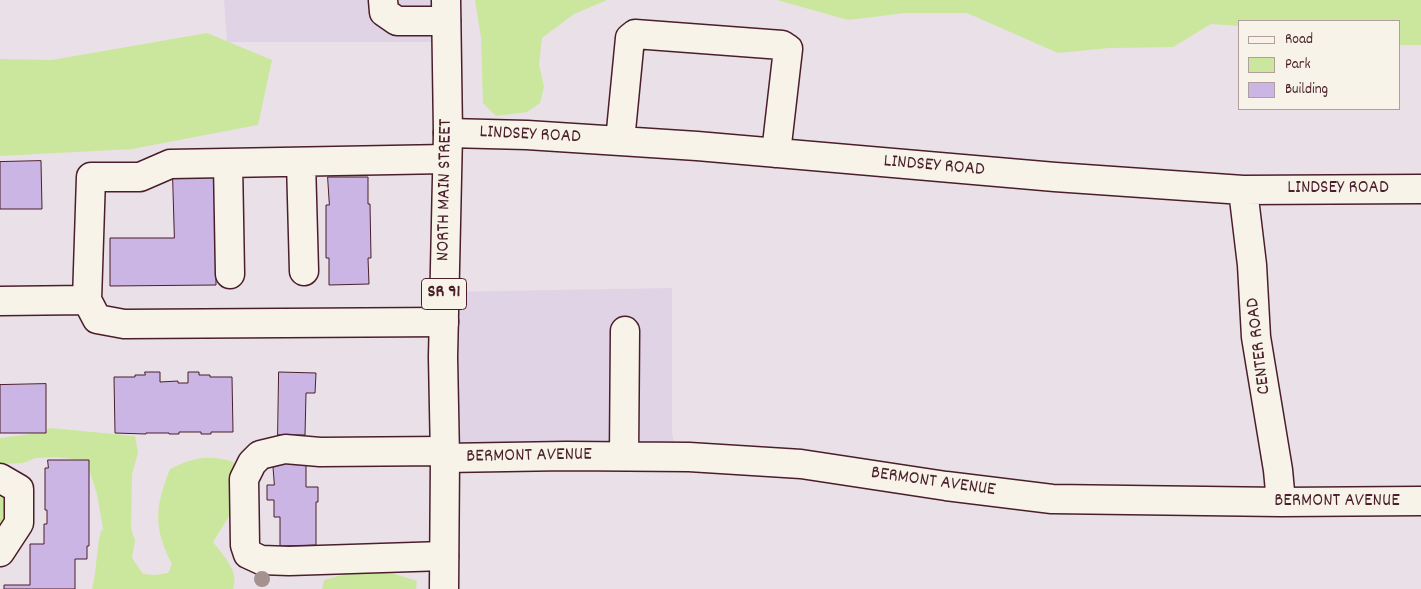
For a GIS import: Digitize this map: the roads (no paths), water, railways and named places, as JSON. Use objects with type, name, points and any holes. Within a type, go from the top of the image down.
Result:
[{"type":"street","points":[[383,0],[384,12],[397,21],[446,10]]},
{"type":"street","name":"NORTH MAIN STREET","points":[[444,589],[444,322],[448,146],[446,10]]},
{"type":"street","points":[[620,141],[630,38],[634,34],[782,45],[788,49],[776,154]]},
{"type":"street","name":"LINDSEY ROAD","points":[[87,300],[91,178],[140,177],[170,164],[301,162],[448,146],[527,135],[1243,190],[1421,189]]},
{"type":"street","points":[[301,162],[304,271]]},
{"type":"street","points":[[228,163],[230,274]]},
{"type":"street","name":"CENTER ROAD","points":[[1243,190],[1252,265],[1256,337],[1278,470],[1281,502]]},
{"type":"street","points":[[0,302],[87,300],[97,319],[124,324],[444,322]]},
{"type":"street","points":[[624,456],[625,331]]},
{"type":"street","name":"BERMONT AVENUE","points":[[444,556],[347,560],[261,560],[248,554],[245,545],[244,479],[252,463],[260,455],[285,449],[320,452],[445,455],[689,457],[801,464],[946,486],[1052,499],[1281,502],[1421,501]]},
{"type":"street","points":[[0,478],[19,489],[19,523],[0,552]]}]
